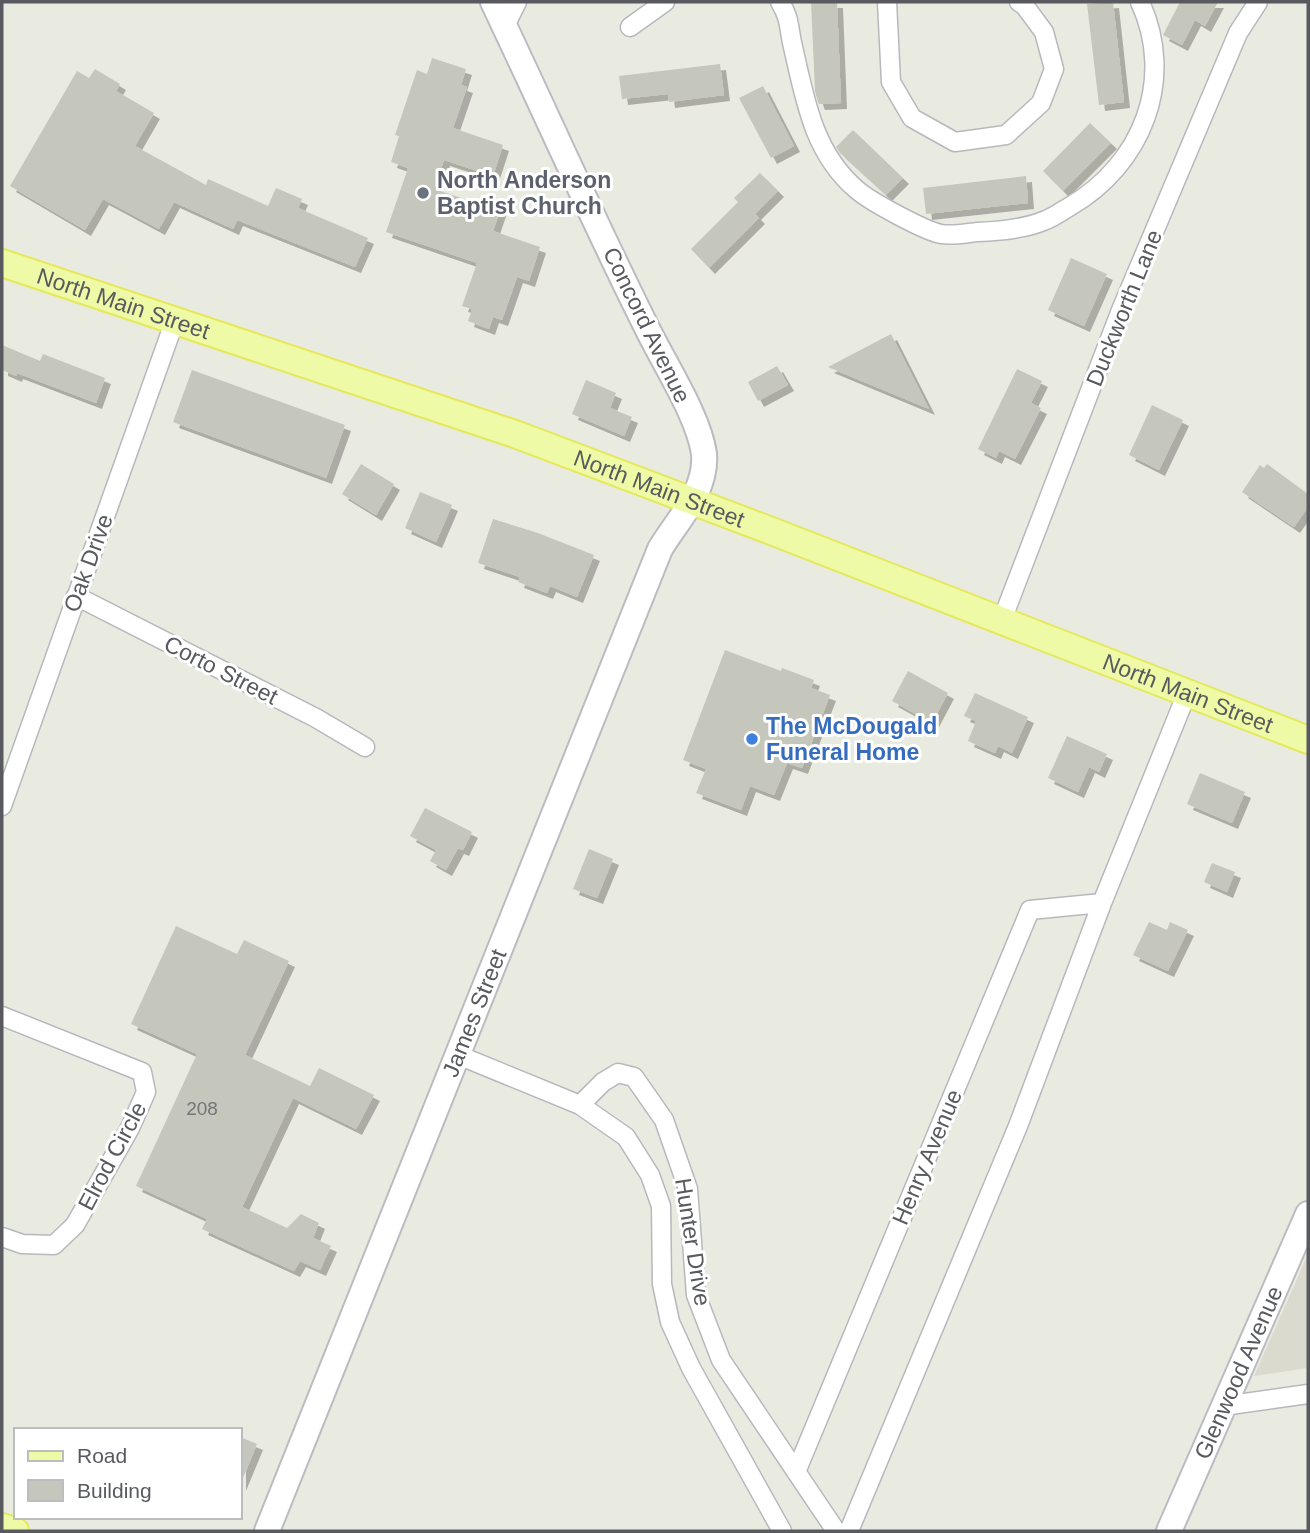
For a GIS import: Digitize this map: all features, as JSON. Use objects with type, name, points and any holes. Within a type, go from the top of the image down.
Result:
[{"type":"main road","name":"North Main Street","points":[[2,263],[515,434],[1308,740]]},
{"type":"main road","points":[[2,1527],[15,1531]]},
{"type":"street","name":"Concord Avenue","points":[[493,2],[644,323],[698,428],[704,456],[702,477],[694,501]]},
{"type":"street","points":[[505,26],[517,2]]},
{"type":"street","points":[[630,27],[665,2]]},
{"type":"street","points":[[780,2],[789,17],[790,35],[817,139],[834,166],[857,190],[891,212],[941,234],[1003,231],[1046,220],[1083,200],[1109,178],[1131,149],[1151,107],[1153,50],[1147,17],[1140,2]]},
{"type":"street","points":[[887,2],[891,82],[912,118],[955,142],[1006,135],[1041,103],[1054,69],[1044,32],[1019,2]]},
{"type":"street","name":"Duckworth Lane","points":[[1002,620],[1121,310],[1238,33],[1258,2]]},
{"type":"street","name":"Oak Drive","points":[[2,806],[7,772],[76,596],[175,320]]},
{"type":"street","name":"James Street","points":[[267,1531],[660,549],[694,501]]},
{"type":"street","name":"Corto Street","points":[[76,596],[317,718],[365,747]]},
{"type":"street","points":[[849,1531],[1018,1126],[1102,903],[1187,693]]},
{"type":"street","name":"Henry Avenue","points":[[796,1472],[1030,909],[1102,903]]},
{"type":"street","name":"Elrod Circle","points":[[2,1016],[142,1072],[146,1092],[130,1128],[75,1225],[54,1245],[22,1244],[2,1237]]},
{"type":"street","name":"Hunter Drive","points":[[458,1055],[580,1105],[626,1137],[650,1175],[662,1206],[662,1284],[670,1322],[691,1368],[782,1531]]},
{"type":"street","name":"Hunter Drive","points":[[580,1105],[603,1082],[618,1073],[634,1077],[664,1120],[688,1189],[696,1295],[721,1360],[836,1531]]},
{"type":"street","name":"Glenwood Avenue","points":[[1169,1531],[1308,1214]]},
{"type":"street","points":[[1223,1406],[1308,1394]]},
{"type":"shaded area","points":[[1308,1254],[1308,1368],[1254,1376]]},
{"type":"building","points":[[811,2],[837,2],[841,103],[818,102],[815,91]]},
{"type":"building","points":[[1113,2],[1124,102],[1099,105],[1087,4]]},
{"type":"building","points":[[1180,2],[1218,2],[1205,26],[1195,20],[1182,45],[1163,35]]},
{"type":"building","name":"North Anderson Baptist Church","points":[[432,58],[466,69],[461,85],[467,87],[453,128],[503,145],[493,176],[444,160],[434,189],[486,206],[489,197],[503,202],[493,231],[540,247],[529,281],[517,277],[502,320],[493,317],[489,329],[468,321],[472,309],[462,306],[477,263],[386,232],[408,168],[391,162],[399,136],[395,135],[417,70],[427,74]]},
{"type":"building","points":[[720,64],[724,95],[669,102],[668,94],[622,99],[619,76]]},
{"type":"building","points":[[95,69],[120,84],[116,91],[154,113],[135,146],[206,185],[208,179],[268,206],[276,188],[302,199],[298,208],[368,238],[355,267],[237,220],[233,229],[174,202],[159,229],[103,199],[85,230],[10,186],[77,71],[89,78]]},
{"type":"building","points":[[763,86],[794,146],[771,158],[739,98]]},
{"type":"building","points":[[1090,123],[1111,143],[1063,191],[1043,171]]},
{"type":"building","points":[[853,130],[903,178],[886,195],[836,147]]},
{"type":"building","points":[[760,173],[778,191],[755,214],[759,218],[709,268],[691,249],[738,202],[734,198]]},
{"type":"building","points":[[1026,176],[1028,203],[926,214],[923,188]]},
{"type":"building","points":[[1071,258],[1107,274],[1084,326],[1048,310]]},
{"type":"building","points":[[891,334],[929,409],[828,367]]},
{"type":"building","points":[[2,345],[40,361],[43,354],[105,378],[96,403],[17,373],[16,376],[2,370]]},
{"type":"building","points":[[777,366],[788,385],[758,401],[748,382]]},
{"type":"building","points":[[1017,369],[1042,381],[1031,403],[1041,408],[1015,459],[999,451],[996,458],[978,449]]},
{"type":"building","points":[[192,370],[345,425],[326,478],[173,422]]},
{"type":"building","points":[[586,380],[616,393],[610,408],[632,417],[624,436],[572,414]]},
{"type":"building","points":[[1152,405],[1183,420],[1159,470],[1129,455]]},
{"type":"building","points":[[361,464],[394,484],[376,515],[342,494]]},
{"type":"building","points":[[1267,464],[1308,494],[1308,507],[1294,527],[1242,492],[1260,465],[1264,468]]},
{"type":"building","points":[[420,492],[452,505],[436,542],[405,528]]},
{"type":"building","points":[[493,519],[594,555],[577,597],[550,586],[547,593],[518,582],[520,577],[478,563]]},
{"type":"building","name":"The McDougald Funeral Home","points":[[725,650],[814,680],[811,688],[830,695],[802,768],[787,763],[774,795],[750,786],[741,810],[696,793],[706,769],[683,760]]},
{"type":"building","points":[[908,671],[948,693],[932,723],[892,701]]},
{"type":"building","points":[[975,693],[1028,717],[1012,753],[998,746],[995,753],[968,741],[976,721],[964,716]]},
{"type":"building","points":[[1067,736],[1107,754],[1099,772],[1089,767],[1078,792],[1048,778]]},
{"type":"building","points":[[1200,773],[1245,792],[1232,823],[1187,804]]},
{"type":"building","points":[[425,808],[472,832],[463,850],[458,848],[446,870],[430,861],[436,850],[410,836]]},
{"type":"building","points":[[589,849],[613,859],[597,898],[573,889]]},
{"type":"building","points":[[1212,863],[1235,872],[1227,892],[1204,882]]},
{"type":"building","points":[[1149,922],[1167,930],[1170,922],[1188,930],[1168,971],[1133,955]]},
{"type":"building","points":[[176,926],[237,954],[244,940],[289,961],[245,1055],[310,1086],[319,1068],[374,1095],[356,1129],[293,1098],[242,1207],[287,1228],[301,1214],[319,1223],[313,1238],[331,1246],[320,1270],[300,1261],[294,1271],[202,1229],[207,1219],[136,1186],[197,1054],[131,1024]]},
{"type":"building","points":[[242,1438],[257,1444],[242,1480]]},
{"type":"place","name":"North Anderson Baptist Church","points":[[423,193]]},
{"type":"place","name":"The McDougald Funeral Home","points":[[752,739]]}]
